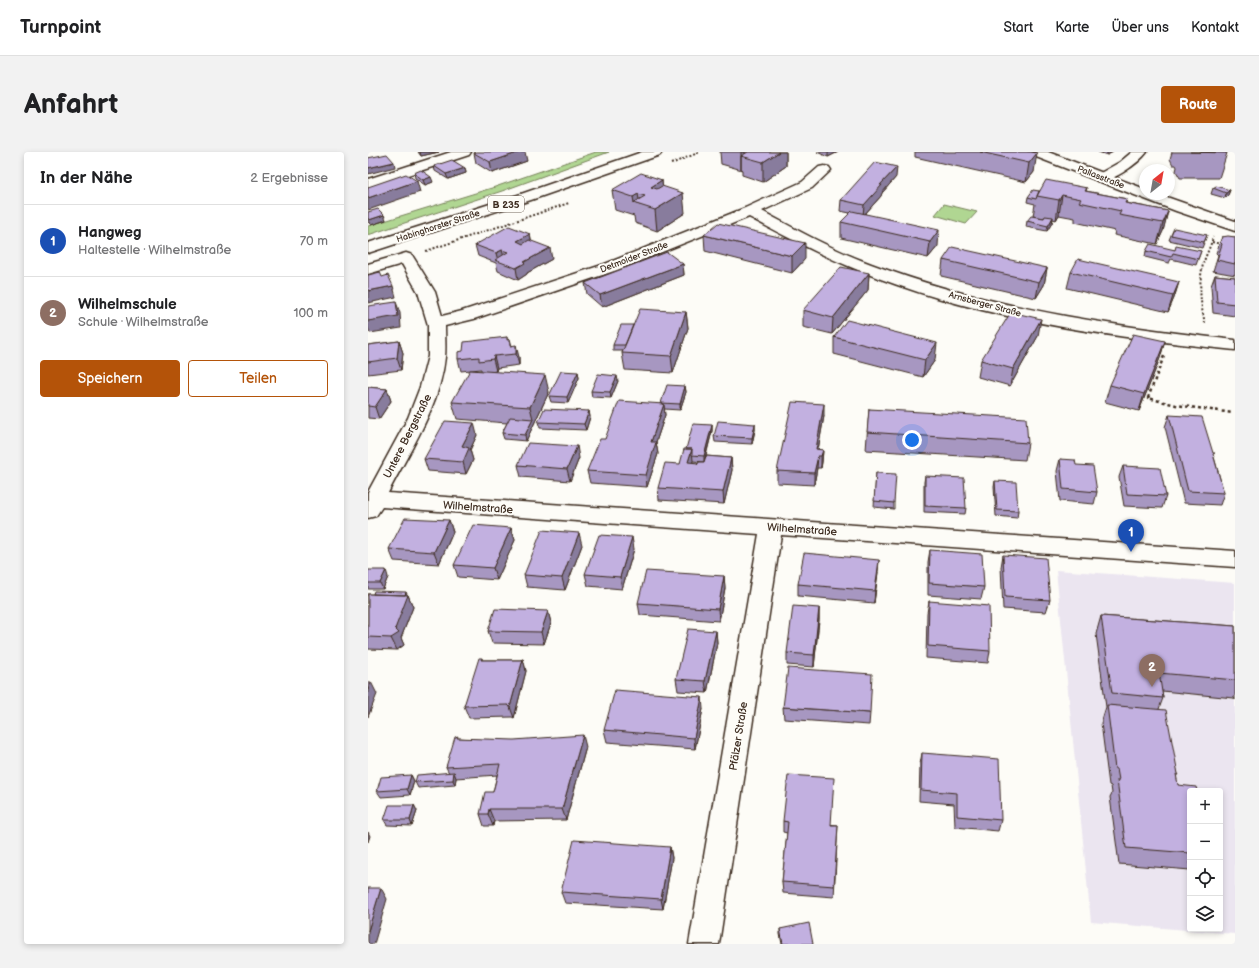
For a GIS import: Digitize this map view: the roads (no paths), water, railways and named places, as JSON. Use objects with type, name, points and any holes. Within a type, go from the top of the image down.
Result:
[{"type":"street","points":[[368,184],[464,152]]},
{"type":"street","name":"Pallasstraße","points":[[1036,152],[1108,175],[1139,182]]},
{"type":"street","name":"Pallasstraße","points":[[1062,152],[1108,175],[1181,208],[1235,226]]},
{"type":"street","points":[[1108,175],[1140,152]]},
{"type":"street","name":"Habinghorster Straße","points":[[368,248],[526,198],[648,153]]},
{"type":"street","name":"Detmolder Straße","points":[[435,323],[468,315],[611,267],[750,211],[807,185],[824,170]]},
{"type":"street","points":[[1175,194],[1235,216]]},
{"type":"street","name":"Arnsberger Straße","points":[[750,211],[785,232],[864,267],[922,287],[989,307],[1106,330],[1235,345]]},
{"type":"street","name":"Habinghorster Straße","points":[[368,269],[406,258]]},
{"type":"street","name":"Untere Bergstraße","points":[[370,504],[421,413],[430,390],[435,370],[437,347],[433,306],[419,274],[406,258]]},
{"type":"street","name":"Wilhelmstraße","points":[[370,504],[771,527],[1235,559]]},
{"type":"street","name":"Pfälzer Straße","points":[[704,944],[771,527]]},
{"type":"place","name":"Hangweg","points":[[1131,552]]},
{"type":"place","name":"Wilhelmschule","points":[[1152,687]]}]
